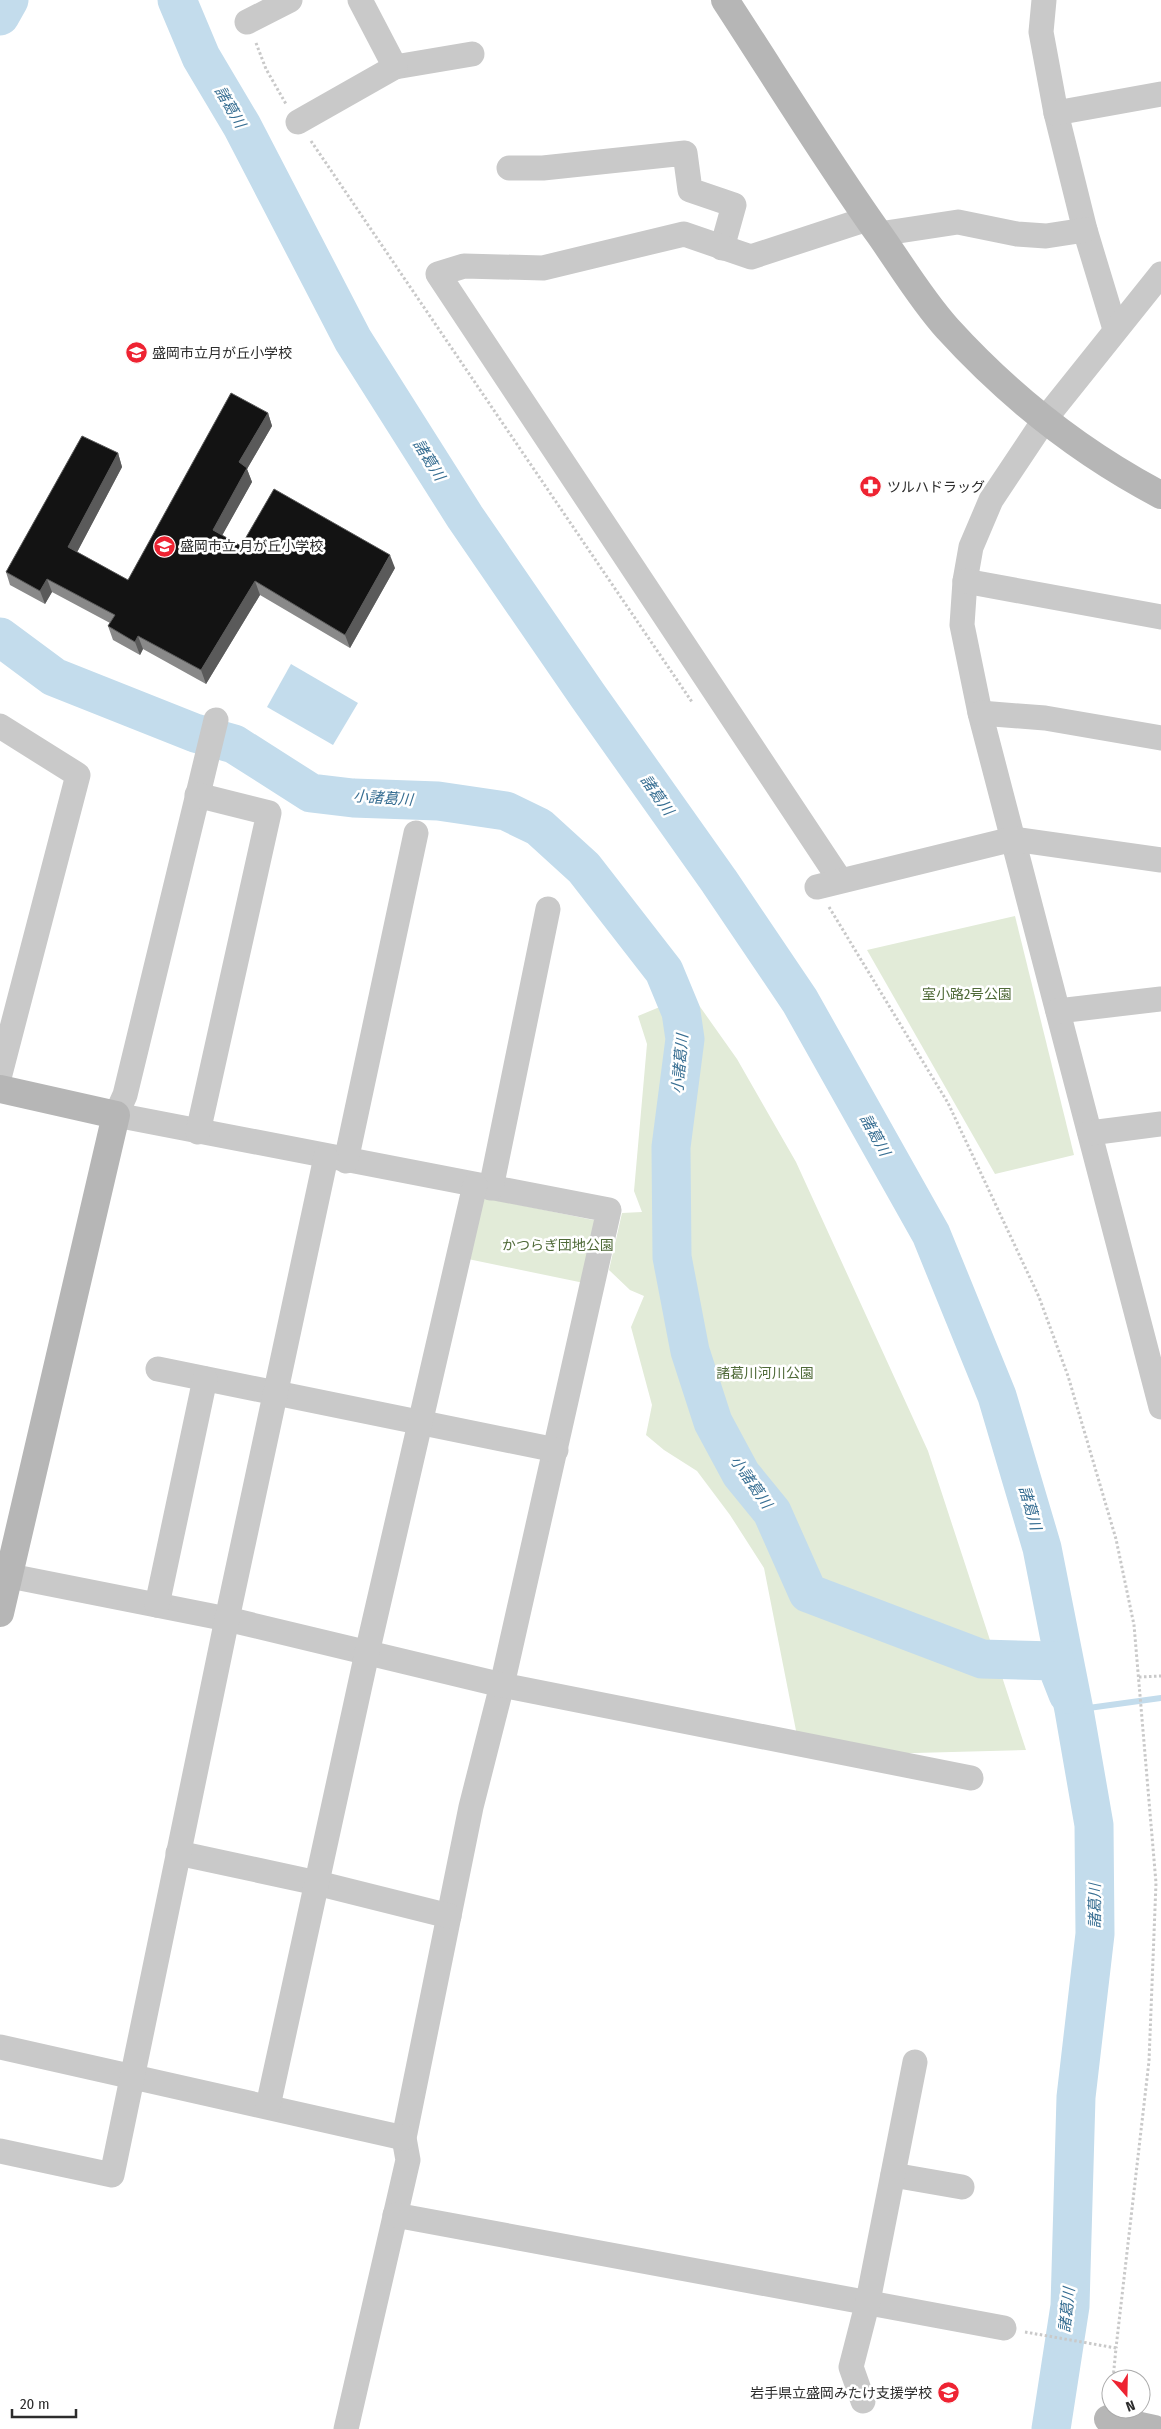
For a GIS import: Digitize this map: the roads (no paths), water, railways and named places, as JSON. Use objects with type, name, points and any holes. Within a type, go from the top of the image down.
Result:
[{"type":"street","points":[[247,22],[290,0]]},
{"type":"street","points":[[360,0],[395,67]]},
{"type":"street","points":[[725,0],[873,226],[907,276],[946,327],[983,366],[1045,419],[1091,453],[1161,494]]},
{"type":"street","points":[[1044,0],[1041,32],[1056,114],[1085,230],[1115,330]]},
{"type":"street","points":[[298,122],[395,67],[472,54]]},
{"type":"street","points":[[1056,114],[1161,94]]},
{"type":"street","points":[[509,168],[543,168],[685,153],[690,190],[734,205],[722,248]]},
{"type":"street","points":[[1085,230],[1046,236],[1018,234],[958,222],[873,226],[751,258],[684,234],[543,268],[464,266],[438,274],[828,883],[1013,839],[1161,860]]},
{"type":"street","points":[[1161,274],[1045,419],[991,500],[971,547],[965,581],[962,625],[980,713],[1161,1407]]},
{"type":"street","points":[[965,581],[1161,617]]},
{"type":"street","points":[[980,713],[1045,718],[1161,738]]},
{"type":"street","points":[[0,1614],[4,1575],[116,1115],[125,1095],[216,720]]},
{"type":"street","points":[[0,726],[78,774],[0,1074]]},
{"type":"street","points":[[197,795],[270,813],[198,1132]]},
{"type":"street","points":[[0,2150],[112,2175],[275,1394],[336,1159],[416,833]]},
{"type":"street","points":[[268,2106],[367,1653],[420,1424],[483,1187],[548,909]]},
{"type":"street","points":[[1058,1011],[1161,999]]},
{"type":"street","points":[[0,1089],[198,1132],[609,1210],[502,1685],[471,1807],[404,2138],[408,2160],[346,2429]]},
{"type":"street","points":[[1090,1133],[1161,1124]]},
{"type":"street","points":[[158,1369],[420,1424],[556,1450]]},
{"type":"street","points":[[157,1605],[205,1379]]},
{"type":"street","points":[[4,1575],[227,1619],[502,1685],[971,1778]]},
{"type":"street","points":[[178,1854],[317,1883],[449,1916]]},
{"type":"street","points":[[0,2047],[404,2138]]},
{"type":"street","points":[[863,2401],[851,2367],[868,2301],[916,2062]]},
{"type":"street","points":[[893,2175],[962,2187]]},
{"type":"street","points":[[395,2215],[868,2301],[1004,2328]]},
{"type":"street","points":[[1108,2419],[1154,2429]]},
{"type":"water","points":[[291,664],[358,703],[333,745],[267,707]]},
{"type":"waterway","name":"小諸葛川","points":[[0,16],[9,0]]},
{"type":"waterway","name":"諸葛川","points":[[177,0],[201,57],[242,126],[353,340],[465,517],[588,696],[719,881],[800,1001],[931,1234],[997,1396],[1042,1548],[1074,1710],[1094,1825],[1095,1934],[1076,2097],[1070,2306],[1051,2429]]},
{"type":"waterway","name":"小諸葛川","points":[[0,637],[54,677],[195,733],[234,744],[311,793],[353,798],[438,801],[506,811],[539,827],[584,868],[664,971],[681,1012],[685,1039],[671,1147],[672,1257],[690,1351],[713,1422],[741,1474],[772,1512],[808,1593],[982,1659],[1055,1661],[1068,1694]]},
{"type":"waterway","points":[[1074,1710],[1161,1698]]},
{"type":"place","name":"盛岡市立月が丘小学校","points":[[136,353]]},
{"type":"place","name":"ツルハドラッグ","points":[[871,487]]},
{"type":"place","name":"盛岡市立 月が丘小学校","points":[[164,546]]},
{"type":"place","name":"岩手県立盛岡みたけ支援学校","points":[[948,2393]]},
{"type":"park label","name":"室小路2号公園","points":[[967,994]]},
{"type":"park label","name":"かつらぎ団地公園","points":[[558,1245]]},
{"type":"park label","name":"諸葛川河川公園","points":[[765,1373]]}]
